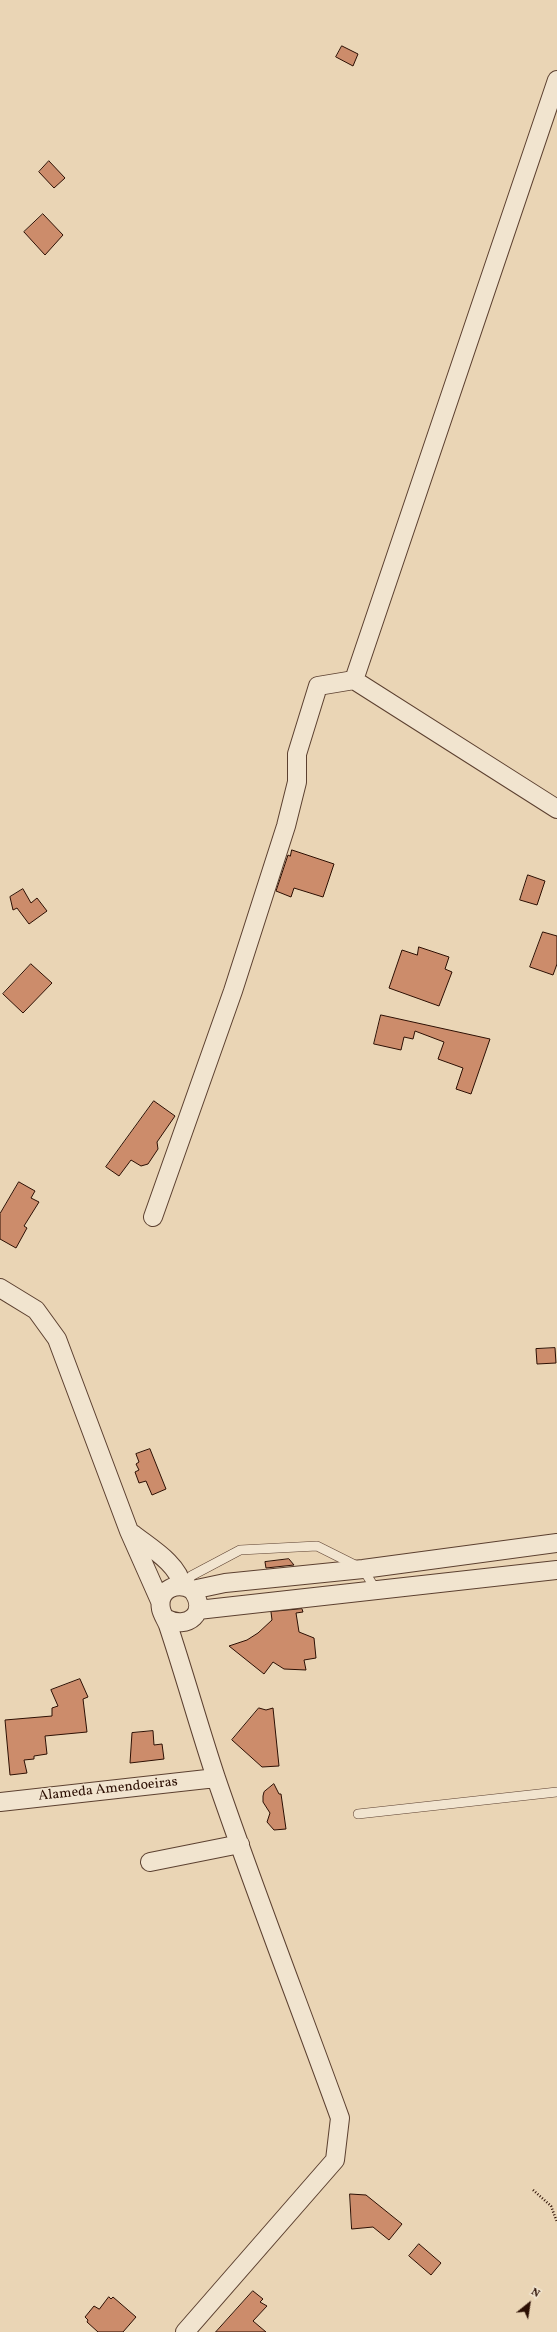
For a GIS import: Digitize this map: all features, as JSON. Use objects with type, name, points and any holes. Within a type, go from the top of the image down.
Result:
[{"type":"street","points":[[354,680],[557,80]]},
{"type":"street","points":[[153,1217],[233,991],[286,826],[297,782],[297,754],[318,686],[354,680],[557,810]]},
{"type":"street","points":[[0,1288],[36,1310],[57,1340],[129,1531],[160,1601],[161,1610],[166,1618],[216,1778],[340,2118],[335,2160],[185,2332]]},
{"type":"street","points":[[129,1531],[171,1566],[199,1603],[198,1610],[193,1618],[184,1623],[174,1623],[166,1618]]},
{"type":"street","points":[[198,1610],[244,1605],[331,1584],[363,1569],[557,1543]]},
{"type":"street","points":[[160,1601],[164,1593],[170,1588],[187,1588],[243,1581],[331,1584],[376,1590],[557,1570]]},
{"type":"street","points":[[243,1581],[244,1605]]},
{"type":"street","points":[[176,1651],[184,1623]]},
{"type":"street","name":"Alameda Amendoeiras","points":[[0,1802],[216,1778]]},
{"type":"street","points":[[150,1862],[240,1844]]},
{"type":"lane","points":[[187,1588],[191,1576],[240,1550],[317,1546],[363,1569],[376,1590]]},
{"type":"lane","points":[[358,1814],[557,1792]]},
{"type":"path","points":[[533,2190],[551,2206],[557,2222]]},
{"type":"building","points":[[342,46],[358,54],[353,66],[336,57]]},
{"type":"building","points":[[49,161],[65,178],[54,188],[39,172]]},
{"type":"building","points":[[43,214],[63,235],[45,255],[24,232]]},
{"type":"building","points":[[292,850],[334,864],[323,897],[294,888],[291,897],[276,891],[288,855],[290,856]]},
{"type":"building","points":[[528,875],[545,881],[537,905],[520,900]]},
{"type":"building","points":[[23,889],[31,903],[37,898],[47,911],[29,924],[17,908],[13,910],[10,897]]},
{"type":"building","points":[[543,932],[557,936],[557,964],[553,975],[530,967]]},
{"type":"building","points":[[419,947],[449,957],[445,969],[452,972],[439,1006],[389,988],[402,950],[417,955]]},
{"type":"building","points":[[31,964],[52,983],[23,1013],[3,994]]},
{"type":"building","points":[[381,1015],[490,1039],[471,1094],[456,1089],[463,1068],[438,1059],[444,1042],[415,1031],[413,1039],[404,1037],[401,1050],[374,1044]]},
{"type":"building","points":[[154,1101],[175,1116],[157,1142],[158,1149],[148,1164],[141,1166],[131,1160],[119,1176],[106,1167]]},
{"type":"building","points":[[19,1182],[35,1191],[31,1198],[39,1202],[24,1226],[27,1228],[16,1248],[0,1239],[0,1214]]},
{"type":"building","points":[[555,1348],[556,1363],[537,1364],[536,1349]]},
{"type":"building","points":[[150,1449],[166,1489],[152,1495],[146,1481],[139,1483],[135,1472],[139,1470],[136,1464],[139,1462],[136,1454]]},
{"type":"building","points":[[289,1559],[294,1565],[266,1568],[265,1562]]},
{"type":"building","points":[[302,1609],[303,1612],[296,1613],[299,1632],[314,1638],[316,1658],[304,1660],[306,1670],[284,1669],[273,1662],[264,1674],[229,1646],[247,1640],[258,1633],[272,1620],[271,1612]]},
{"type":"building","points":[[80,1679],[88,1697],[83,1699],[87,1732],[45,1736],[47,1754],[34,1756],[34,1759],[24,1760],[27,1773],[10,1775],[5,1720],[52,1716],[52,1708],[58,1706],[51,1690]]},
{"type":"building","points":[[259,1708],[266,1710],[273,1708],[279,1766],[262,1767],[232,1740]]},
{"type":"building","points":[[153,1731],[154,1745],[162,1744],[164,1759],[130,1763],[132,1733]]},
{"type":"building","points":[[274,1784],[279,1794],[281,1794],[286,1829],[274,1830],[267,1822],[270,1813],[263,1802],[263,1796],[264,1792]]},
{"type":"building","points":[[350,2194],[366,2195],[402,2224],[389,2240],[373,2227],[352,2229]]},
{"type":"building","points":[[419,2244],[441,2263],[431,2275],[409,2256]]},
{"type":"building","points":[[253,2291],[263,2299],[260,2302],[267,2306],[253,2321],[266,2332],[216,2332]]},
{"type":"building","points":[[109,2297],[111,2299],[113,2297],[136,2317],[123,2332],[98,2332],[87,2322],[88,2320],[85,2317],[94,2306],[99,2309]]}]
